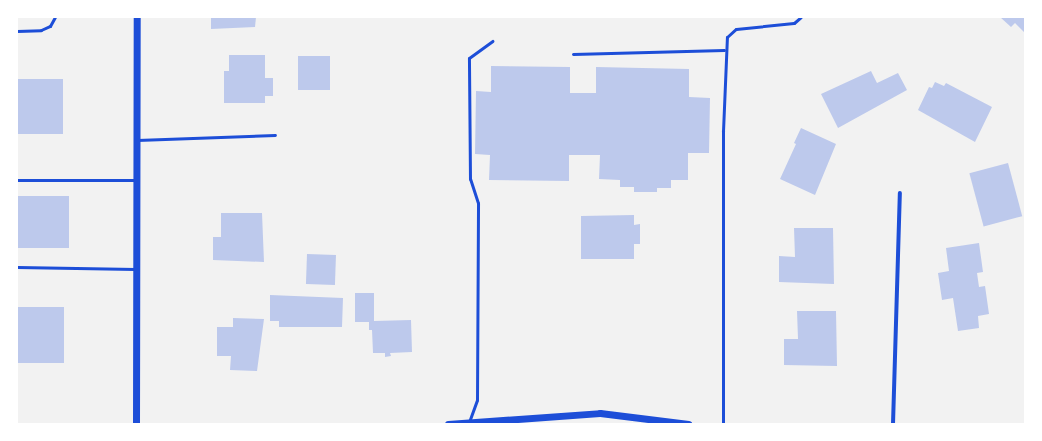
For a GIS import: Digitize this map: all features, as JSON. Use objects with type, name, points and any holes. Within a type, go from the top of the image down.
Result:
[{"type":"street","points":[[136,424],[137,17]]},
{"type":"street","points":[[893,424],[900,193]]},
{"type":"street","points":[[469,424],[600,413],[688,424]]},
{"type":"street","points":[[448,424],[472,424]]},
{"type":"lane","points":[[17,31],[41,30],[50,26],[55,17]]},
{"type":"lane","points":[[723,424],[724,50],[726,36],[736,29],[794,23],[801,17]]},
{"type":"lane","points":[[469,424],[477,400],[478,203],[470,179],[469,58],[492,40]]},
{"type":"lane","points":[[573,54],[724,50]]},
{"type":"lane","points":[[137,140],[275,135]]},
{"type":"lane","points":[[17,180],[137,180]]},
{"type":"lane","points":[[17,268],[136,269]]},
{"type":"building","points":[[211,17],[256,17],[255,27],[211,29]]},
{"type":"building","points":[[1000,17],[1025,17],[1025,33],[1015,23],[1011,27]]},
{"type":"building","points":[[229,55],[265,55],[265,78],[273,78],[273,96],[265,96],[265,103],[224,103],[224,71],[229,71]]},
{"type":"building","points":[[298,56],[330,56],[330,90],[298,90]]},
{"type":"building","points":[[491,66],[570,67],[570,93],[596,93],[596,67],[689,69],[689,97],[710,98],[709,153],[688,153],[688,180],[671,180],[671,188],[657,188],[657,192],[634,192],[634,187],[620,187],[620,180],[599,179],[600,155],[569,155],[569,181],[489,180],[490,155],[475,154],[476,91],[491,92]]},
{"type":"building","points":[[871,71],[877,83],[898,73],[907,90],[838,128],[821,94]]},
{"type":"building","points":[[17,79],[63,79],[63,134],[17,134]]},
{"type":"building","points":[[935,82],[944,86],[946,83],[992,107],[975,142],[918,110],[929,87],[932,88]]},
{"type":"building","points":[[801,128],[836,144],[815,195],[780,179],[796,144],[794,143]]},
{"type":"building","points":[[1008,163],[1022,216],[984,226],[969,173]]},
{"type":"building","points":[[17,196],[69,196],[69,248],[17,248]]},
{"type":"building","points":[[221,213],[262,213],[264,262],[213,260],[213,237],[221,237]]},
{"type":"building","points":[[634,215],[634,225],[640,224],[640,244],[634,244],[634,259],[581,259],[581,216]]},
{"type":"building","points":[[794,228],[833,228],[834,284],[779,282],[779,256],[795,257]]},
{"type":"building","points":[[979,243],[983,272],[977,273],[979,287],[985,286],[989,314],[978,316],[979,328],[958,331],[953,298],[942,300],[938,273],[949,271],[946,248]]},
{"type":"building","points":[[307,254],[336,255],[335,285],[306,284]]},
{"type":"building","points":[[355,293],[374,293],[374,321],[411,320],[412,352],[390,353],[391,356],[385,357],[385,353],[373,353],[372,330],[369,330],[369,322],[355,322]]},
{"type":"building","points":[[270,295],[343,298],[342,327],[279,327],[279,321],[270,321]]},
{"type":"building","points":[[17,307],[64,307],[64,363],[17,363]]},
{"type":"building","points":[[797,311],[836,311],[837,366],[784,365],[784,339],[798,339]]},
{"type":"building","points":[[233,318],[264,319],[257,371],[230,370],[231,356],[217,356],[217,327],[233,327]]}]
